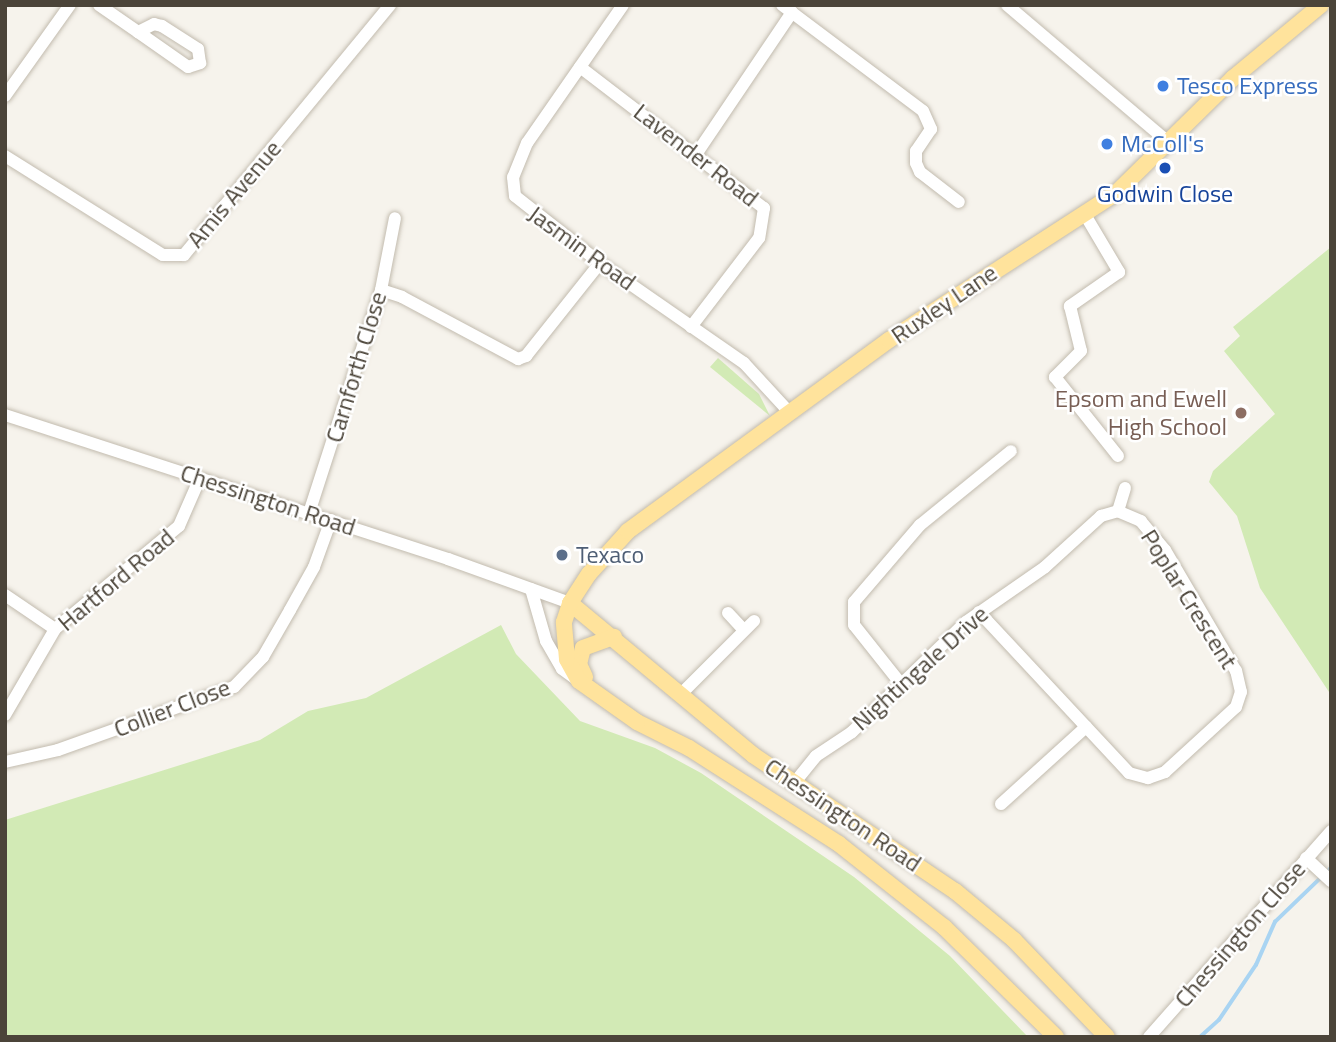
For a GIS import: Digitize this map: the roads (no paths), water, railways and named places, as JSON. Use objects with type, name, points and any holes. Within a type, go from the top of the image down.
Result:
[{"type":"main road","name":"Ruxley Lane","points":[[570,603],[601,559],[628,531],[987,274],[1116,193],[1170,143],[1233,78],[1321,5]]},
{"type":"main road","name":"Chessington Road","points":[[1056,1037],[944,927],[839,844],[689,748],[598,696],[579,681],[563,641],[570,603],[753,755],[955,891],[1014,940],[1107,1037]]},
{"type":"main road","points":[[598,696],[579,664],[580,655],[596,640],[614,637]]},
{"type":"street","points":[[5,96],[70,5]]},
{"type":"street","points":[[99,5],[138,32],[188,66],[200,63],[198,48],[162,26],[154,24],[138,32]]},
{"type":"street","name":"Amis Avenue","points":[[5,156],[163,255],[184,254],[390,5]]},
{"type":"street","name":"Jasmin Road","points":[[623,5],[527,143],[513,188],[522,204],[744,363],[790,413]]},
{"type":"street","points":[[1007,5],[1170,143]]},
{"type":"street","points":[[697,153],[787,9],[923,111],[931,129],[916,151],[916,163],[920,173],[959,202]]},
{"type":"street","name":"Lavender Road","points":[[580,67],[758,201],[766,214],[759,238],[691,327]]},
{"type":"street","points":[[1084,213],[1119,272],[1070,306],[1081,351],[1055,376],[1118,456]]},
{"type":"street","name":"Carnforth Close","points":[[309,513],[381,290],[395,218]]},
{"type":"street","points":[[381,290],[402,297],[518,359],[526,356],[600,262]]},
{"type":"street","name":"Chessington Road","points":[[5,415],[331,520],[570,603]]},
{"type":"street","points":[[901,684],[854,625],[854,602],[920,525],[1011,451]]},
{"type":"street","name":"Hartford Road","points":[[5,715],[55,629],[179,526],[200,478]]},
{"type":"street","name":"Poplar Crescent","points":[[979,612],[1129,773],[1157,777],[1236,707],[1241,692],[1236,671],[1165,550],[1141,521],[1118,510],[1125,488]]},
{"type":"street","name":"Nightingale Drive","points":[[795,782],[816,756],[852,732],[979,612],[1045,567],[1101,516],[1118,510]]},
{"type":"street","name":"Collier Close","points":[[5,762],[58,750],[234,687],[263,657],[314,567],[331,520]]},
{"type":"street","name":"Chessington Road","points":[[531,589],[546,641],[562,669],[579,681]]},
{"type":"street","points":[[5,595],[55,629]]},
{"type":"street","points":[[682,694],[749,625],[728,613]]},
{"type":"street","points":[[1000,804],[1086,727]]},
{"type":"street","name":"Chessington Close","points":[[1149,1037],[1331,831]]},
{"type":"street","points":[[1306,858],[1326,877]]},
{"type":"waterway","points":[[1200,1037],[1219,1020],[1256,965],[1275,922],[1331,868]]},
{"type":"place","name":"Tesco Express","points":[[1163,86]]},
{"type":"place","name":"McColl's","points":[[1107,144]]},
{"type":"place","name":"Godwin Close","points":[[1165,168]]},
{"type":"place","name":"Epsom and Ewell High School","points":[[1241,413]]},
{"type":"place","name":"Texaco","points":[[562,555]]}]
